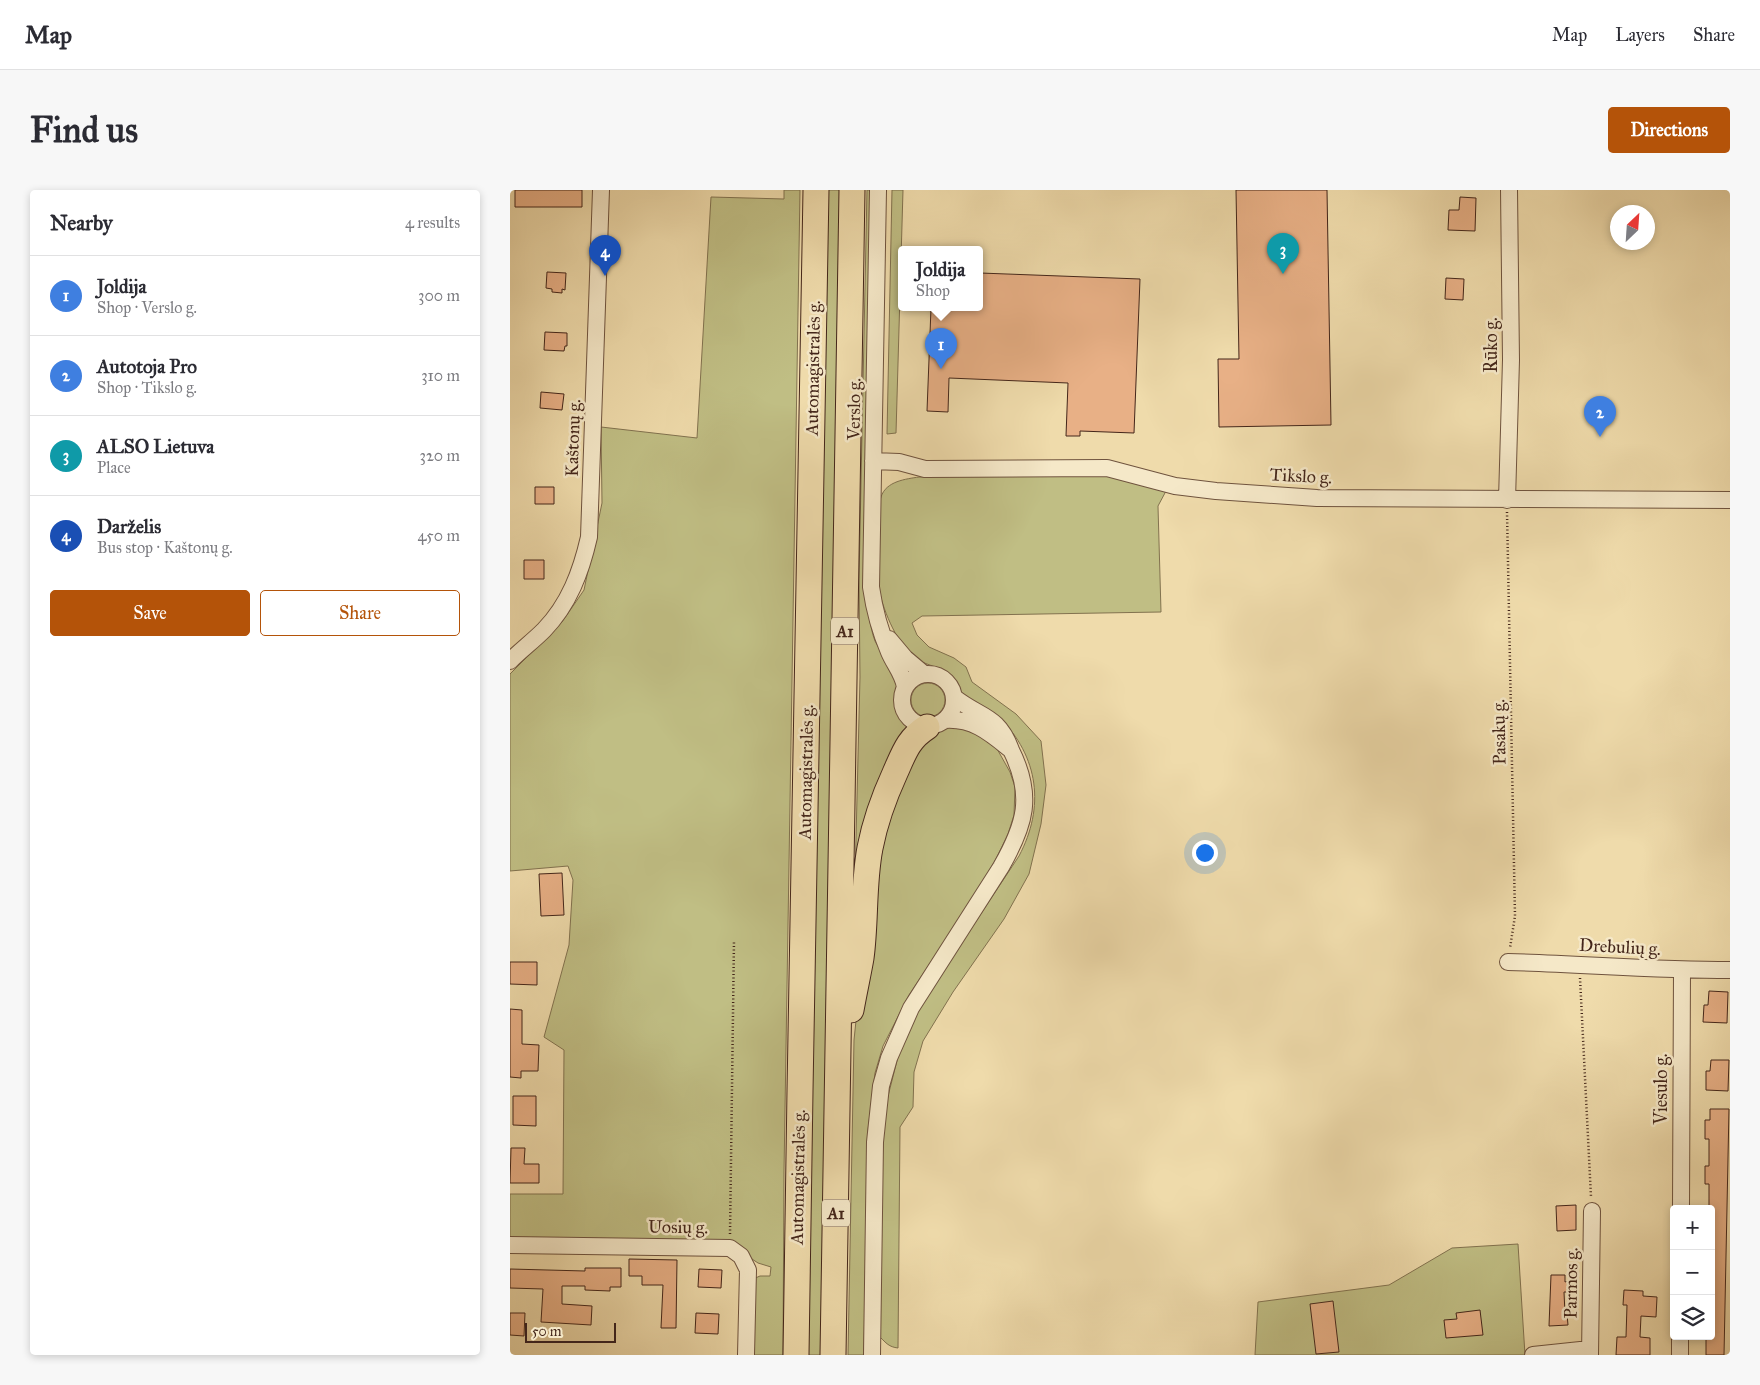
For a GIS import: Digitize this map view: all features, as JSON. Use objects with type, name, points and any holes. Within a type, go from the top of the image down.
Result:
[{"type":"highway","points":[[805,190],[804,300],[814,340]]},
{"type":"highway","name":"Automagistralės g.","points":[[796,1355],[816,190]]},
{"type":"highway","name":"Automagistralės g.","points":[[833,1355],[852,190]]},
{"type":"highway","points":[[841,1355],[847,1060],[850,1016],[861,958],[870,849],[885,795],[908,743],[916,734],[936,724]]},
{"type":"street","name":"Kaštonų g.","points":[[510,661],[559,612],[578,578],[589,538],[601,190]]},
{"type":"street","name":"Verslo g.","points":[[878,190],[871,587],[873,604],[885,644],[901,674],[905,688]]},
{"type":"street","name":"Rūko g.","points":[[1507,500],[1511,360],[1509,190]]},
{"type":"street","name":"Tikslo g.","points":[[873,461],[899,462],[925,469],[1107,468],[1175,486],[1216,491],[1317,498],[1730,500]]},
{"type":"street","name":"Verslo g.","points":[[880,627],[905,658],[924,674]]},
{"type":"street","points":[[936,724],[953,710],[954,697],[948,682],[934,674],[924,674],[911,679],[905,688],[901,700],[902,708],[912,721],[936,724],[958,719],[980,727],[1011,750]]},
{"type":"street","points":[[872,1355],[875,1142],[882,1086],[889,1058],[911,1008],[1012,849],[1020,828],[1024,809],[1025,791],[1022,776],[1001,728],[954,697]]},
{"type":"street","name":"Drebulių g.","points":[[1508,962],[1682,970],[1730,970]]},
{"type":"street","name":"Viesulo g.","points":[[1680,1205],[1682,970]]},
{"type":"street","name":"Parmos g.","points":[[1590,1352],[1592,1211]]},
{"type":"street","name":"Uosių g.","points":[[510,1245],[730,1248],[741,1256],[748,1270],[746,1355]]},
{"type":"street","points":[[1680,1340],[1680,1355]]},
{"type":"street","points":[[1534,1355],[1590,1352]]},
{"type":"path","name":"Pasakų g.","points":[[1507,500],[1515,916],[1508,962]]},
{"type":"path","points":[[730,1248],[734,940]]},
{"type":"path","points":[[1579,964],[1592,1211]]},
{"type":"shaded area","points":[[784,190],[800,190],[784,1171],[783,1355],[751,1355],[753,1279],[760,1276],[770,1276],[771,1267],[758,1263],[749,1257],[510,1240],[510,1194],[563,1194],[564,1050],[544,1037],[569,945],[573,880],[568,866],[510,871],[510,674],[562,622],[584,590],[602,503],[601,427],[697,438],[711,197],[784,199]]},
{"type":"shaded area","points":[[825,190],[844,190],[821,1355],[805,1355]]},
{"type":"shaded area","points":[[867,190],[871,190],[866,598],[875,641],[891,666],[897,682],[897,708],[899,714],[903,721],[911,728],[853,960],[860,677],[859,581]]},
{"type":"shaded area","points":[[892,190],[903,190],[901,246],[898,246],[898,311],[900,311],[896,433],[887,434]]},
{"type":"shaded area","points":[[1112,474],[1166,491],[1158,506],[1161,612],[922,616],[912,623],[917,635],[929,647],[954,658],[966,667],[972,682],[1016,714],[1041,741],[1046,785],[1041,824],[1029,874],[1004,919],[953,992],[923,1041],[914,1072],[913,1107],[900,1127],[898,1348],[888,1344],[880,1337],[882,1141],[886,1104],[901,1045],[920,1006],[1019,856],[1027,838],[1035,801],[1034,783],[1030,766],[1023,749],[1012,732],[999,717],[963,695],[951,677],[945,672],[912,656],[893,628],[884,608],[878,580],[880,500],[887,487],[892,484],[919,477]]},
{"type":"shaded area","points":[[928,683],[935,684],[940,688],[944,693],[944,707],[940,712],[935,716],[928,717],[921,716],[916,712],[912,707],[911,700],[912,693],[916,688],[921,684]]},
{"type":"shaded area","points":[[951,725],[971,727],[996,747],[1010,772],[1015,787],[1014,815],[1008,834],[997,857],[976,894],[909,995],[883,1046],[875,1073],[868,1130],[864,1355],[848,1355],[854,1040],[872,867],[913,747],[935,729]]},
{"type":"shaded area","points":[[1518,1244],[1525,1355],[1255,1355],[1258,1302],[1389,1285],[1452,1248]]},
{"type":"building","points":[[515,190],[582,190],[582,207],[515,207]]},
{"type":"building","points":[[1236,190],[1327,190],[1331,425],[1219,427],[1218,359],[1239,359]]},
{"type":"building","points":[[1460,197],[1476,198],[1475,231],[1448,230],[1449,210],[1459,210]]},
{"type":"building","points":[[547,272],[566,273],[565,290],[562,289],[562,293],[552,292],[552,289],[546,288]]},
{"type":"building","points":[[983,273],[1140,279],[1134,433],[1080,431],[1080,436],[1066,436],[1068,383],[949,378],[948,412],[927,411],[931,311],[983,311]]},
{"type":"building","points":[[1446,278],[1464,279],[1463,300],[1445,299]]},
{"type":"building","points":[[545,332],[567,333],[567,346],[565,346],[564,351],[544,350]]},
{"type":"building","points":[[541,392],[564,394],[562,410],[540,408]]},
{"type":"building","points":[[535,487],[554,487],[554,504],[535,504]]},
{"type":"building","points":[[524,560],[544,560],[544,579],[524,579]]},
{"type":"building","points":[[562,873],[564,915],[541,916],[539,874]]},
{"type":"building","points":[[510,962],[537,962],[537,985],[510,984]]},
{"type":"building","points":[[1709,991],[1728,992],[1727,1023],[1703,1022],[1704,1005],[1708,1005]]},
{"type":"building","points":[[510,1009],[522,1010],[522,1044],[539,1045],[538,1071],[521,1071],[521,1078],[510,1077]]},
{"type":"building","points":[[1711,1060],[1729,1060],[1728,1091],[1706,1090],[1706,1071],[1710,1071]]},
{"type":"building","points":[[513,1096],[536,1096],[536,1126],[513,1125]]},
{"type":"building","points":[[1710,1109],[1729,1109],[1724,1355],[1706,1355],[1706,1340],[1715,1340],[1715,1205],[1709,1205],[1709,1184],[1705,1184],[1705,1166],[1709,1166],[1709,1139],[1705,1139],[1705,1120],[1710,1120]]},
{"type":"building","points":[[511,1148],[525,1148],[524,1164],[539,1164],[539,1183],[510,1183]]},
{"type":"building","points":[[1576,1205],[1576,1230],[1557,1231],[1556,1206]]},
{"type":"building","points":[[629,1259],[677,1260],[676,1328],[661,1328],[663,1285],[642,1285],[642,1276],[629,1276]]},
{"type":"building","points":[[585,1268],[621,1268],[621,1287],[610,1287],[610,1291],[585,1290],[585,1286],[562,1286],[562,1304],[592,1306],[591,1325],[541,1322],[543,1289],[510,1288],[510,1269],[585,1271]]},
{"type":"building","points":[[699,1269],[722,1270],[721,1288],[698,1287]]},
{"type":"building","points":[[1551,1275],[1565,1275],[1565,1282],[1568,1281],[1569,1292],[1564,1292],[1565,1314],[1567,1314],[1568,1325],[1549,1326]]},
{"type":"building","points":[[1624,1290],[1643,1291],[1643,1296],[1657,1297],[1656,1317],[1641,1316],[1640,1337],[1650,1338],[1650,1355],[1616,1355],[1617,1337],[1626,1337],[1627,1305],[1623,1305]]},
{"type":"building","points":[[1333,1301],[1339,1352],[1316,1354],[1310,1304]]},
{"type":"building","points":[[1480,1310],[1483,1335],[1446,1338],[1444,1320],[1457,1319],[1456,1313]]},
{"type":"building","points":[[510,1313],[525,1313],[524,1336],[510,1335]]},
{"type":"building","points":[[696,1313],[719,1314],[718,1334],[695,1333]]},
{"type":"place","name":"ALSO Lietuva","points":[[1283,274]]},
{"type":"place","name":"Darželis","points":[[605,276]]},
{"type":"place","name":"Joldija","points":[[941,369]]},
{"type":"place","name":"Autotoja Pro","points":[[1600,437]]}]
